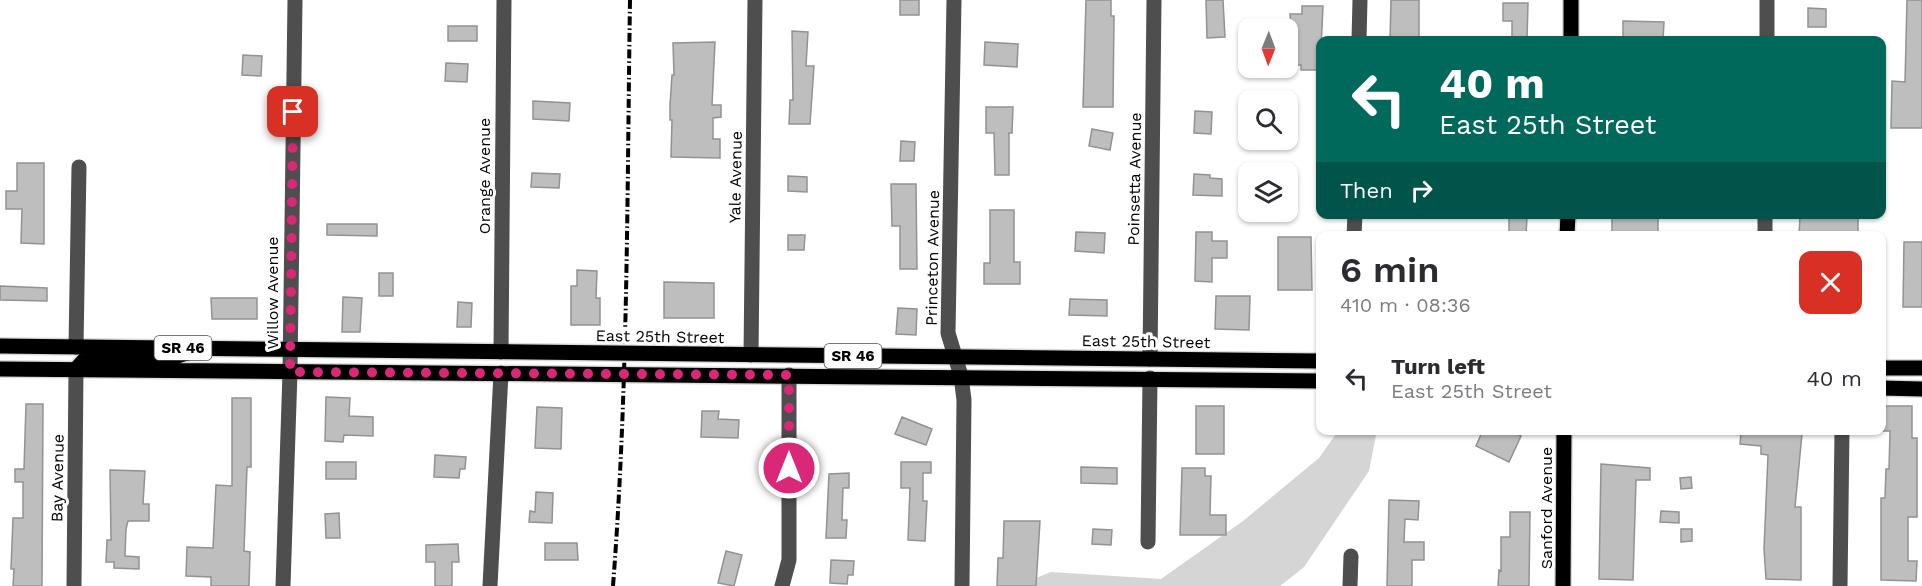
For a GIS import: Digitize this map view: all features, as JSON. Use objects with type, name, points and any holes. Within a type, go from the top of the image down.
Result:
[{"type":"main road","points":[[1571,0],[1571,36]]},
{"type":"main road","name":"East 25th Street","points":[[0,346],[1316,362]]},
{"type":"main road","points":[[76,369],[86,358],[168,359],[200,349]]},
{"type":"main road","points":[[501,373],[510,362],[584,363],[607,353]]},
{"type":"main road","points":[[1150,378],[1162,369],[1223,369],[1242,361]]},
{"type":"main road","points":[[1886,368],[1922,368]]},
{"type":"main road","name":"SR 46","points":[[0,369],[1316,381]]},
{"type":"main road","points":[[1886,388],[1922,389]]},
{"type":"main road","name":"Sanford Avenue","points":[[1563,586],[1564,435]]},
{"type":"street","name":"Willow Avenue","points":[[284,586],[290,372],[295,0]]},
{"type":"street","name":"Orange Avenue","points":[[501,352],[504,0]]},
{"type":"street","name":"Yale Avenue","points":[[751,355],[755,0]]},
{"type":"street","name":"Princeton Avenue","points":[[954,0],[948,333],[962,376],[964,400],[962,586]]},
{"type":"street","name":"Poinsetta Avenue","points":[[1150,359],[1154,0]]},
{"type":"street","points":[[1359,36],[1360,0]]},
{"type":"street","points":[[1767,0],[1767,36]]},
{"type":"street","points":[[76,347],[79,167]]},
{"type":"street","name":"Bay Avenue","points":[[74,586],[76,369]]},
{"type":"street","points":[[490,586],[501,373]]},
{"type":"street","points":[[783,586],[789,560],[789,375]]},
{"type":"street","points":[[1148,542],[1150,378]]},
{"type":"street","points":[[1840,586],[1842,435]]},
{"type":"street","points":[[1350,586],[1351,556]]},
{"type":"shaded area","points":[[1335,435],[1376,435],[1369,471],[1304,567],[1280,586],[1016,586],[1051,572],[1161,579],[1243,521],[1319,458]]},
{"type":"building","points":[[900,0],[919,0],[919,15],[900,15]]},
{"type":"building","points":[[1086,0],[1111,0],[1111,16],[1114,16],[1113,107],[1083,107]]},
{"type":"building","points":[[1206,0],[1223,0],[1225,37],[1207,38]]},
{"type":"building","points":[[1391,0],[1419,0],[1419,36],[1390,36]]},
{"type":"building","points":[[1907,0],[1922,0],[1922,128],[1891,128],[1892,81],[1905,82]]},
{"type":"building","points":[[1503,3],[1528,3],[1527,36],[1512,36],[1512,21],[1503,21]]},
{"type":"building","points":[[1302,6],[1323,6],[1322,36],[1316,36],[1316,70],[1301,70],[1301,65],[1298,65],[1298,18],[1290,18],[1290,14],[1302,14]]},
{"type":"building","points":[[1808,8],[1826,9],[1826,27],[1808,27]]},
{"type":"building","points":[[1623,21],[1664,22],[1663,36],[1623,36]]},
{"type":"building","points":[[448,26],[477,26],[477,41],[448,41]]},
{"type":"building","points":[[792,31],[808,32],[806,66],[814,66],[810,124],[789,124],[790,100],[793,100]]},
{"type":"building","points":[[715,42],[712,105],[721,105],[721,117],[713,118],[713,139],[720,139],[720,158],[671,157],[670,105],[672,75],[674,75],[673,43]]},
{"type":"building","points":[[985,42],[1018,44],[1017,67],[984,65]]},
{"type":"building","points":[[243,55],[262,56],[261,76],[242,75]]},
{"type":"building","points":[[446,63],[468,64],[467,82],[445,81]]},
{"type":"building","points":[[533,101],[570,103],[569,121],[533,119]]},
{"type":"building","points":[[986,107],[1013,107],[1012,133],[1009,133],[1009,175],[995,175],[994,133],[986,133]]},
{"type":"building","points":[[1195,111],[1212,112],[1211,134],[1194,133]]},
{"type":"building","points":[[1092,129],[1113,133],[1110,150],[1089,146]]},
{"type":"building","points":[[901,141],[915,142],[914,161],[900,161]]},
{"type":"building","points":[[17,163],[44,163],[44,244],[21,243],[22,209],[6,209],[6,191],[17,191]]},
{"type":"building","points":[[532,173],[560,174],[559,188],[531,187]]},
{"type":"building","points":[[1194,174],[1210,175],[1210,178],[1222,179],[1222,196],[1193,195]]},
{"type":"building","points":[[788,176],[807,177],[807,192],[788,191]]},
{"type":"building","points":[[891,184],[916,184],[917,269],[900,269],[900,226],[892,226]]},
{"type":"building","points":[[990,210],[1014,210],[1014,262],[1020,262],[1020,284],[984,284],[984,263],[990,263]]},
{"type":"building","points":[[1509,219],[1527,219],[1526,231],[1509,231]]},
{"type":"building","points":[[1612,219],[1658,219],[1658,231],[1612,231]]},
{"type":"building","points":[[1800,219],[1858,219],[1858,231],[1799,231]]},
{"type":"building","points":[[327,224],[377,224],[377,236],[327,235]]},
{"type":"building","points":[[1076,232],[1105,233],[1104,253],[1075,251]]},
{"type":"building","points":[[1196,232],[1212,232],[1212,241],[1227,241],[1227,258],[1212,258],[1212,282],[1195,281]]},
{"type":"building","points":[[788,235],[805,235],[804,250],[788,250]]},
{"type":"building","points":[[1278,237],[1311,237],[1312,290],[1278,290]]},
{"type":"building","points":[[1904,242],[1922,242],[1922,307],[1903,307]]},
{"type":"building","points":[[577,270],[597,271],[596,298],[600,298],[600,325],[571,325],[571,286],[577,286]]},
{"type":"building","points":[[379,273],[393,273],[393,296],[379,296]]},
{"type":"building","points":[[664,282],[714,283],[714,318],[664,318]]},
{"type":"building","points":[[0,286],[47,288],[47,301],[0,300]]},
{"type":"building","points":[[1216,296],[1250,296],[1249,330],[1215,329]]},
{"type":"building","points":[[343,297],[362,298],[360,332],[342,332]]},
{"type":"building","points":[[211,298],[257,298],[257,319],[212,319]]},
{"type":"building","points":[[1070,299],[1107,300],[1107,316],[1069,315]]},
{"type":"building","points":[[458,302],[472,303],[471,327],[457,327]]},
{"type":"building","points":[[898,308],[917,309],[916,335],[896,334]]},
{"type":"building","points":[[326,397],[350,398],[349,416],[373,417],[373,436],[344,435],[343,442],[325,441]]},
{"type":"building","points":[[232,398],[251,398],[251,467],[247,467],[244,551],[250,552],[249,586],[211,586],[211,577],[186,576],[187,547],[213,548],[216,485],[232,486]]},
{"type":"building","points":[[26,404],[43,404],[42,586],[13,586],[14,569],[11,569],[13,518],[23,518],[23,482],[15,482],[15,469],[24,469]]},
{"type":"building","points":[[1196,406],[1224,406],[1224,454],[1196,454]]},
{"type":"building","points":[[1886,406],[1912,406],[1912,438],[1917,438],[1917,517],[1908,517],[1908,561],[1917,561],[1916,581],[1881,580],[1881,498],[1885,498],[1886,469],[1889,469],[1890,431],[1886,431]]},
{"type":"building","points":[[537,407],[562,408],[561,449],[535,448]]},
{"type":"building","points":[[702,411],[719,411],[718,419],[739,420],[738,438],[701,437]]},
{"type":"building","points":[[902,417],[932,429],[926,445],[895,434]]},
{"type":"building","points":[[1481,435],[1521,436],[1509,462],[1476,446]]},
{"type":"building","points":[[1741,435],[1802,435],[1795,507],[1801,507],[1801,580],[1766,579],[1764,549],[1768,455],[1761,454],[1761,446],[1740,444]]},
{"type":"building","points":[[435,455],[466,457],[465,469],[460,469],[459,478],[434,477]]},
{"type":"building","points":[[326,462],[356,462],[356,479],[326,479]]},
{"type":"building","points":[[901,462],[931,462],[931,473],[923,473],[923,501],[927,501],[925,541],[908,540],[910,488],[901,488]]},
{"type":"building","points":[[1601,464],[1650,468],[1650,480],[1636,480],[1633,580],[1599,579]]},
{"type":"building","points":[[1081,467],[1117,468],[1117,484],[1081,483]]},
{"type":"building","points":[[1182,468],[1205,468],[1205,476],[1211,476],[1210,515],[1226,515],[1226,535],[1180,535]]},
{"type":"building","points":[[110,470],[145,471],[143,504],[149,504],[149,521],[128,521],[126,529],[125,556],[139,557],[139,569],[114,568],[114,562],[106,562],[107,540],[111,540]]},
{"type":"building","points":[[849,473],[849,488],[843,488],[842,520],[847,520],[846,538],[826,538],[829,474]]},
{"type":"building","points":[[1691,477],[1692,488],[1681,489],[1680,478]]},
{"type":"building","points":[[536,492],[553,493],[552,523],[529,522],[530,511],[535,512]]},
{"type":"building","points":[[1389,500],[1419,501],[1418,520],[1405,519],[1404,542],[1424,542],[1424,560],[1412,560],[1412,586],[1387,586]]},
{"type":"building","points":[[1661,511],[1679,512],[1679,523],[1660,522]]},
{"type":"building","points":[[1510,512],[1530,512],[1529,586],[1498,586],[1499,570],[1501,571],[1501,537],[1510,537]]},
{"type":"building","points":[[339,513],[340,538],[326,538],[325,514]]},
{"type":"building","points":[[1004,521],[1040,521],[1036,586],[997,586],[998,558],[1003,558]]},
{"type":"building","points":[[1093,529],[1112,530],[1111,545],[1092,544]]},
{"type":"building","points":[[1681,529],[1692,529],[1692,541],[1681,542]]},
{"type":"building","points":[[545,543],[577,543],[578,560],[545,560]]},
{"type":"building","points":[[458,544],[459,562],[452,562],[452,586],[435,586],[435,562],[426,562],[426,545]]},
{"type":"building","points":[[726,551],[742,555],[734,586],[718,583]]},
{"type":"building","points":[[831,560],[854,561],[853,575],[848,575],[847,584],[830,583]]},
{"type":"railway","points":[[613,586],[622,440],[630,0]]},
{"type":"route","points":[[293,112],[290,372],[789,375],[789,468]]}]
